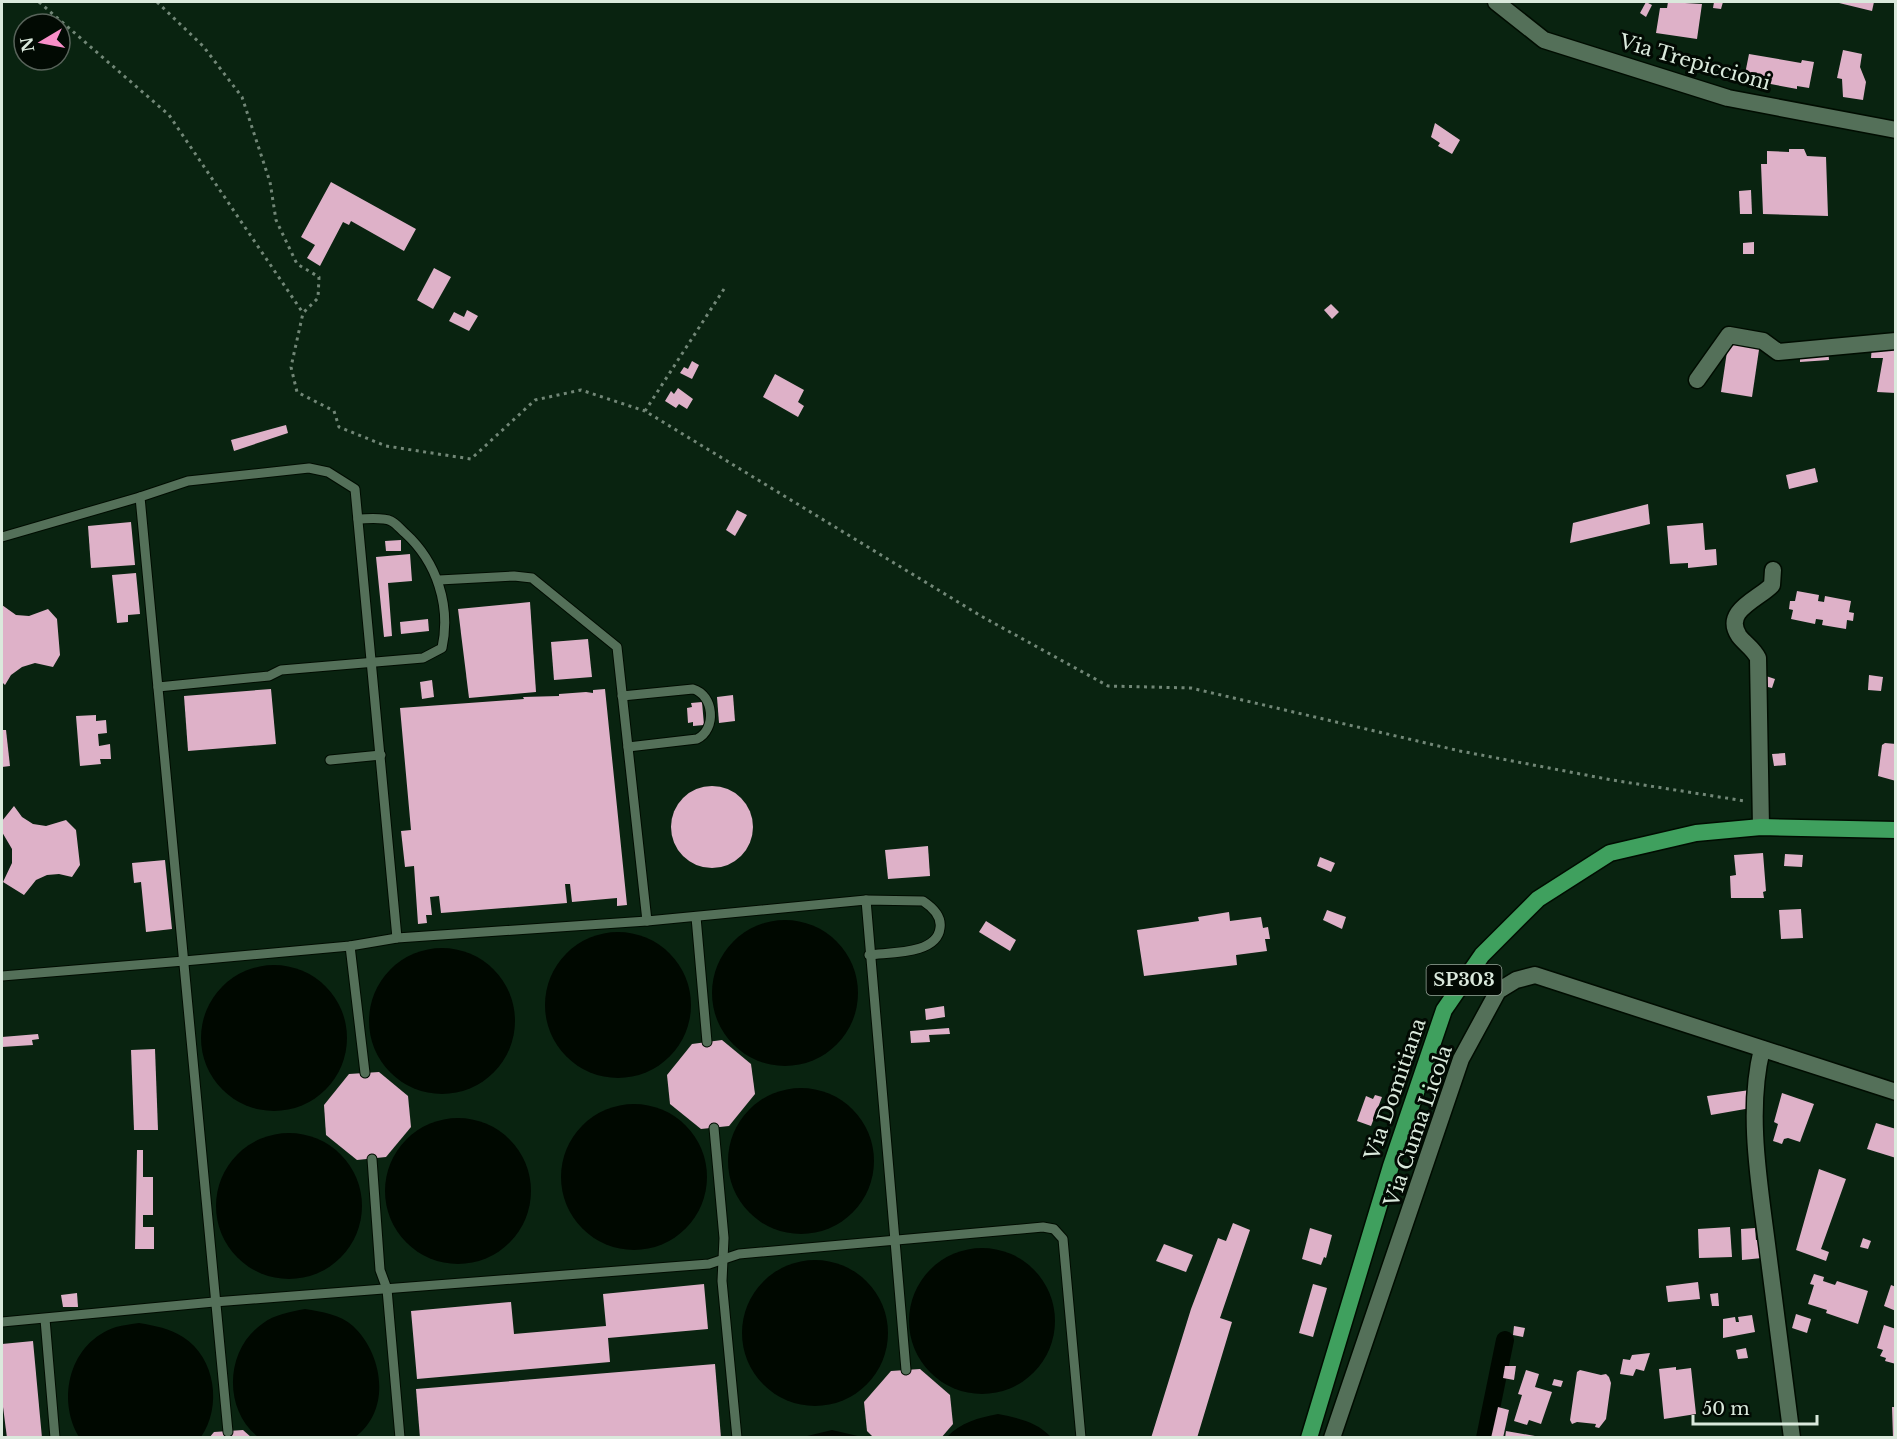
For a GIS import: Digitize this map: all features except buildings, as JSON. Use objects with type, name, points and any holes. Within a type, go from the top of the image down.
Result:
[{"type":"main road","name":"Via Domitiana","points":[[1309,1437],[1391,1166],[1444,1010],[1482,955],[1538,899],[1610,853],[1696,833],[1761,827],[1896,830]]},
{"type":"street","name":"Via Trepiccioni","points":[[1496,2],[1544,39],[1728,98],[1896,130]]},
{"type":"street","points":[[1697,381],[1729,336],[1763,341],[1778,351],[1896,341]]},
{"type":"street","points":[[1761,827],[1761,723],[1756,689],[1758,658],[1754,650],[1741,639],[1735,625],[1739,610],[1772,585],[1773,570]]},
{"type":"street","name":"Via Cuma Licola","points":[[1332,1437],[1461,1059],[1498,991],[1516,981],[1535,975],[1896,1092]]},
{"type":"street","points":[[1762,1048],[1757,1069],[1755,1127],[1762,1209],[1792,1437]]},
{"type":"lane","points":[[2,537],[188,481],[309,468],[328,472],[355,489],[397,938]]},
{"type":"lane","points":[[140,497],[228,1432]]},
{"type":"lane","points":[[158,687],[269,676],[281,670],[423,658],[442,648],[445,635],[439,580],[417,545],[390,521],[358,519]]},
{"type":"lane","points":[[439,580],[514,576],[532,578],[617,646],[647,921]]},
{"type":"lane","points":[[622,696],[693,689],[702,692],[708,699],[710,728],[706,734],[697,739],[628,747]]},
{"type":"lane","points":[[330,760],[381,755]]},
{"type":"lane","points":[[2,976],[350,946],[397,938],[647,921],[866,900],[923,901],[932,907],[941,924],[935,940],[926,946],[869,955]]},
{"type":"lane","points":[[866,900],[893,1240],[906,1370]]},
{"type":"lane","points":[[696,917],[707,1042]]},
{"type":"lane","points":[[350,946],[365,1073]]},
{"type":"lane","points":[[714,1128],[724,1238],[722,1260],[737,1437]]},
{"type":"lane","points":[[372,1159],[380,1270],[387,1288],[400,1437]]},
{"type":"lane","points":[[2,1322],[214,1302],[710,1264],[739,1254],[1043,1227],[1054,1229],[1062,1239],[1081,1437]]},
{"type":"lane","points":[[45,1319],[55,1437]]},
{"type":"path","points":[[39,2],[169,115],[303,313]]},
{"type":"path","points":[[157,2],[203,46],[242,97],[270,182],[276,220],[297,264],[319,277],[318,298],[303,313],[291,367],[297,392],[334,411],[339,427],[386,446],[471,459],[535,400],[581,390],[645,411],[981,616],[1108,686],[1191,688],[1461,751],[1612,780],[1762,803]]},
{"type":"path","points":[[645,411],[724,289]]},
{"type":"shaded area","points":[[785,920],[813,925],[837,941],[853,965],[858,993],[853,1021],[837,1045],[813,1061],[785,1066],[757,1061],[733,1045],[717,1021],[712,993],[717,965],[733,941],[757,925]]},
{"type":"shaded area","points":[[618,932],[646,937],[670,953],[686,977],[691,1005],[686,1033],[670,1057],[646,1073],[618,1078],[590,1073],[566,1057],[550,1033],[545,1005],[550,977],[566,953],[590,937]]},
{"type":"shaded area","points":[[442,948],[470,953],[494,969],[510,993],[515,1021],[510,1049],[494,1073],[470,1089],[442,1094],[414,1089],[390,1073],[374,1049],[369,1021],[374,993],[390,969],[414,953]]},
{"type":"shaded area","points":[[274,965],[302,970],[326,986],[342,1010],[347,1038],[342,1066],[326,1090],[302,1106],[274,1111],[246,1106],[222,1090],[206,1066],[201,1038],[206,1010],[222,986],[246,970]]},
{"type":"shaded area","points":[[801,1088],[829,1093],[853,1109],[869,1133],[874,1161],[869,1189],[853,1213],[829,1229],[801,1234],[773,1229],[749,1213],[733,1189],[728,1161],[733,1133],[749,1109],[773,1093]]},
{"type":"shaded area","points":[[634,1104],[662,1109],[686,1125],[702,1149],[707,1177],[702,1205],[686,1229],[662,1245],[634,1250],[606,1245],[582,1229],[566,1205],[561,1177],[566,1149],[582,1125],[606,1109]]},
{"type":"shaded area","points":[[458,1118],[486,1123],[510,1139],[526,1163],[531,1191],[526,1219],[510,1243],[486,1259],[458,1264],[430,1259],[406,1243],[390,1219],[385,1191],[390,1163],[406,1139],[430,1123]]},
{"type":"shaded area","points":[[289,1133],[317,1138],[341,1154],[357,1178],[362,1206],[357,1234],[341,1258],[317,1274],[289,1279],[261,1274],[237,1258],[221,1234],[216,1206],[221,1178],[237,1154],[261,1138]]},
{"type":"shaded area","points":[[982,1248],[1010,1253],[1034,1269],[1050,1293],[1055,1321],[1050,1349],[1034,1373],[1010,1389],[982,1394],[954,1389],[930,1373],[914,1349],[909,1321],[914,1293],[930,1269],[954,1253]]},
{"type":"shaded area","points":[[815,1260],[843,1265],[867,1281],[883,1305],[888,1333],[883,1361],[867,1385],[843,1401],[815,1406],[787,1401],[763,1385],[747,1361],[742,1333],[747,1305],[763,1281],[787,1265]]},
{"type":"shaded area","points":[[305,1309],[330,1314],[348,1322],[363,1338],[377,1366],[379,1397],[375,1412],[367,1426],[355,1437],[258,1437],[247,1425],[239,1411],[234,1396],[235,1364],[250,1335],[272,1318]]},
{"type":"shaded area","points":[[139,1323],[178,1334],[194,1346],[203,1357],[209,1370],[213,1398],[208,1425],[201,1437],[79,1437],[72,1422],[68,1389],[78,1358],[100,1334],[116,1327]]},
{"type":"shaded area","points":[[998,1414],[1034,1424],[1051,1437],[947,1437],[964,1424]]},
{"type":"shaded area","points":[[832,1430],[862,1437],[803,1437]]},
{"type":"waterway","points":[[1485,1438],[1505,1340]]}]
